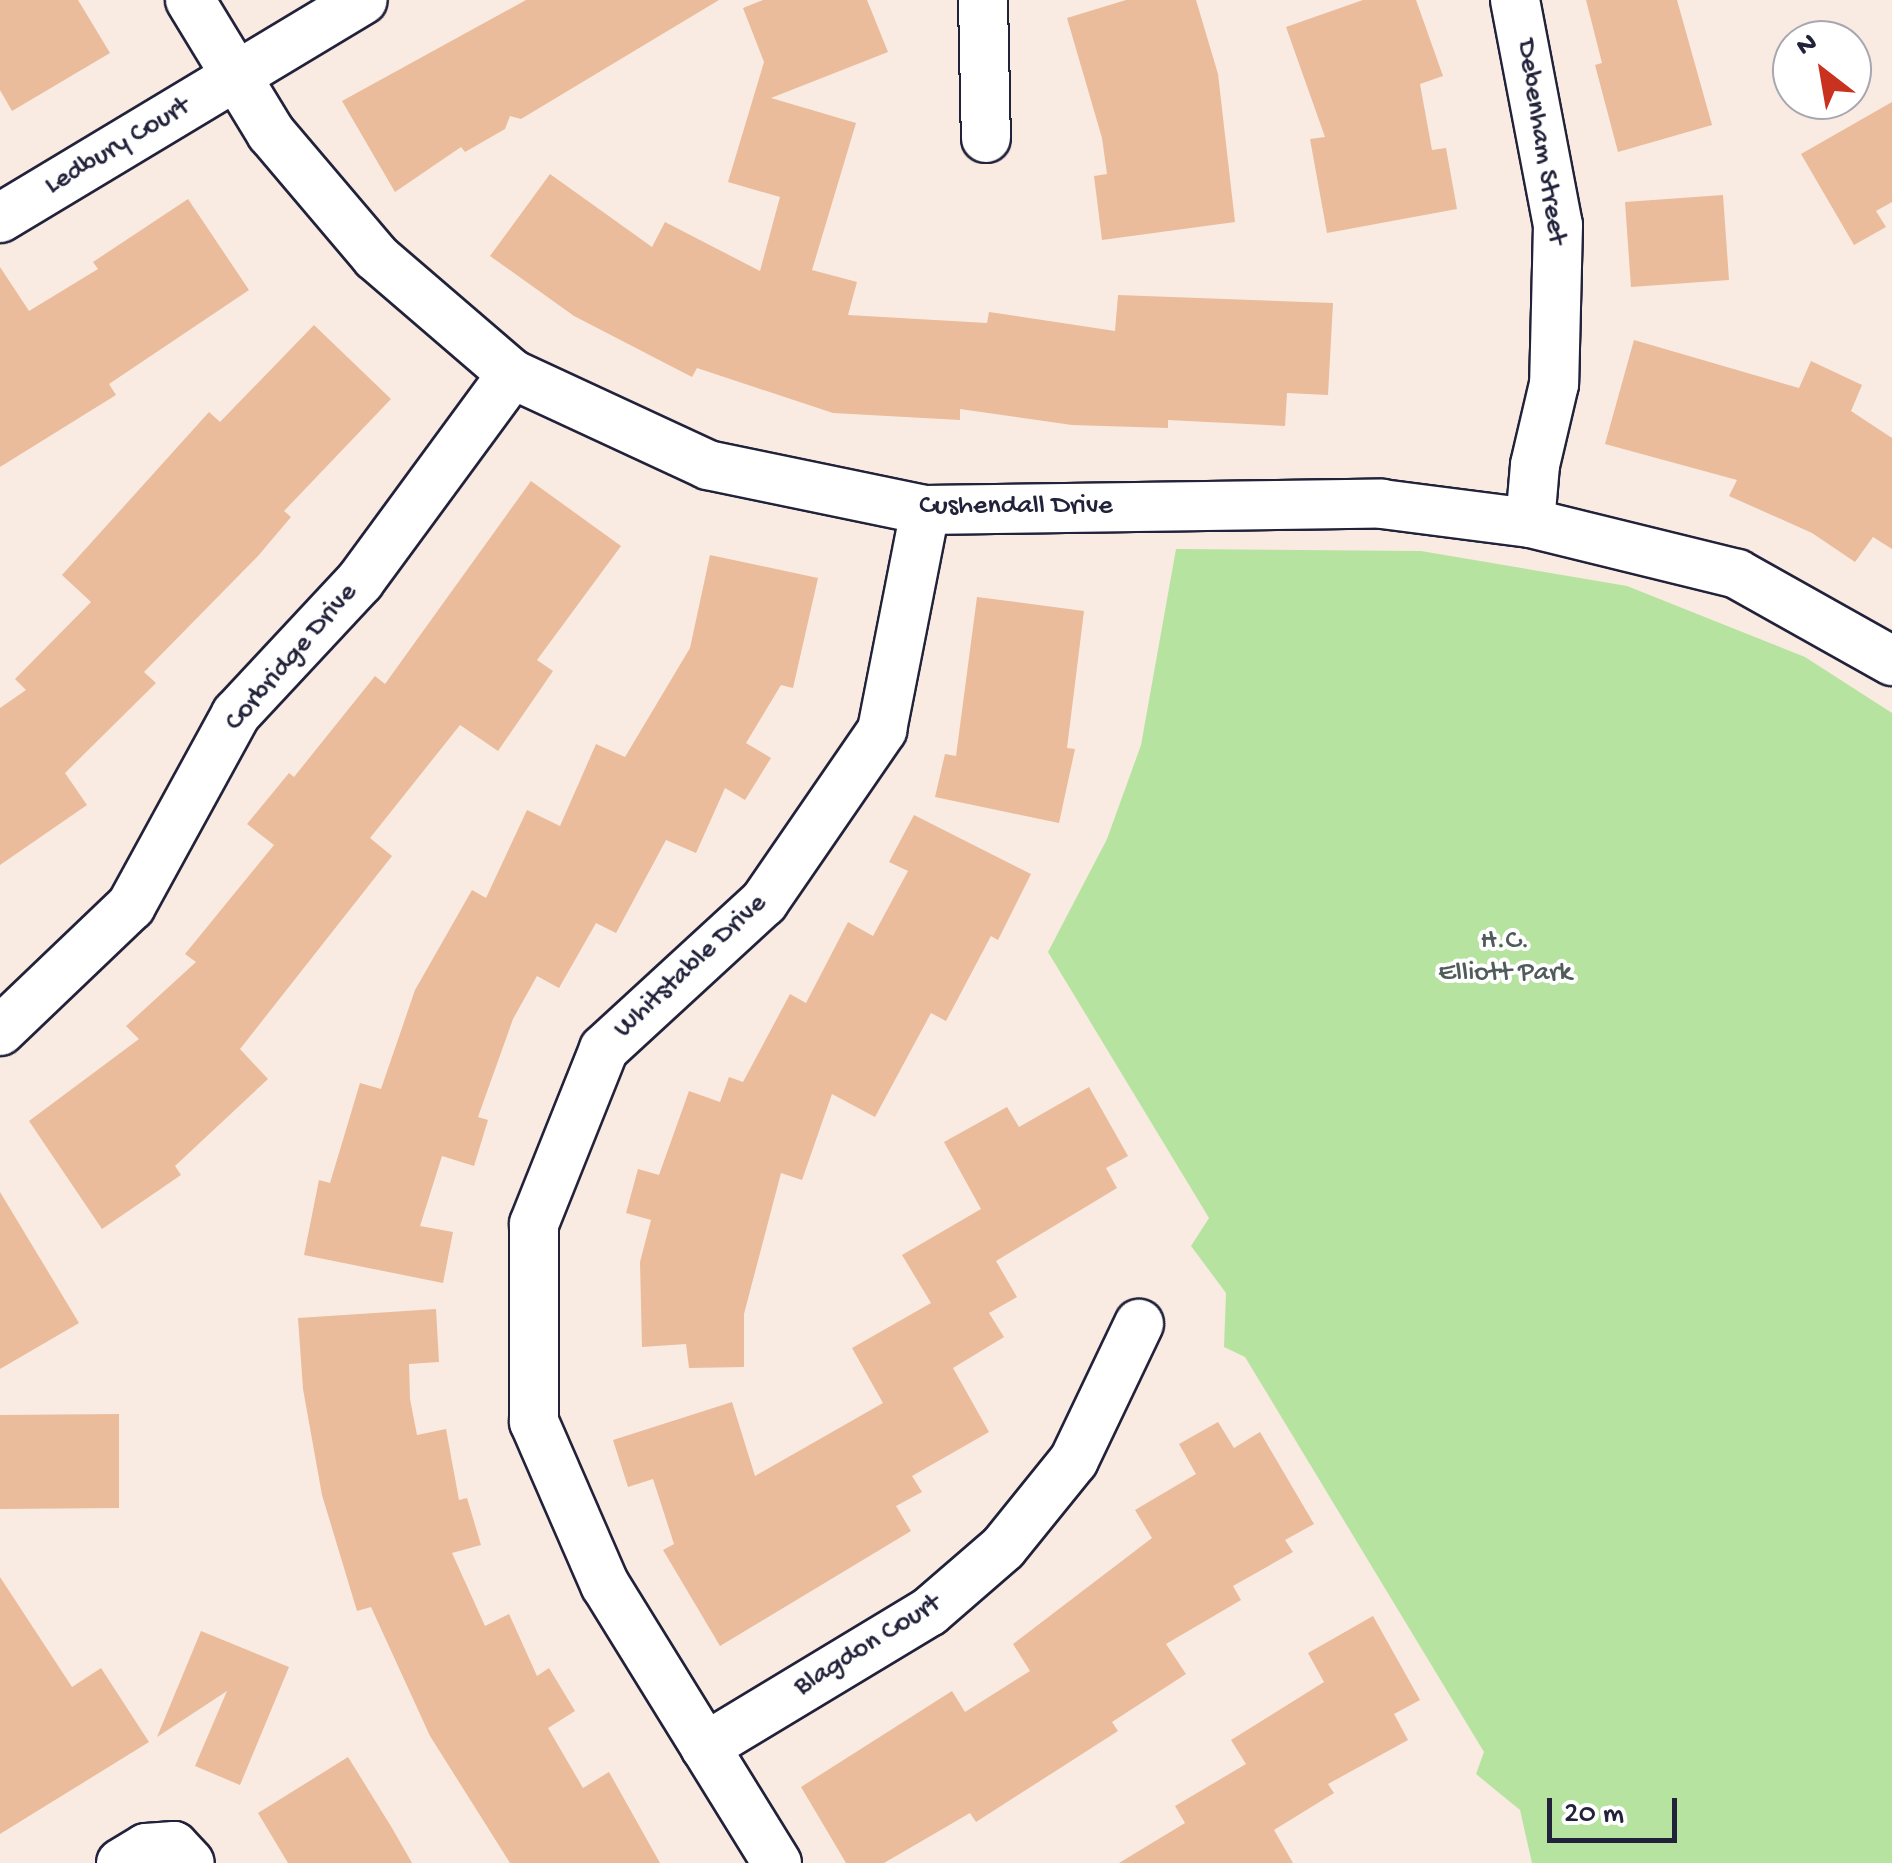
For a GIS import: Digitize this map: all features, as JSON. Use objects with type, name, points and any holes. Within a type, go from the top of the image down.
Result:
[{"type":"street","name":"Cushendall Drive","points":[[190,0],[271,133],[376,257],[512,374],[708,466],[925,510],[1382,504],[1530,523],[1737,574],[1892,661]]},
{"type":"street","name":"Ledbury Court","points":[[0,218],[364,0]]},
{"type":"street","points":[[983,0],[986,138]]},
{"type":"street","name":"Debenham Street","points":[[1515,0],[1558,226],[1554,384],[1535,465],[1530,523]]},
{"type":"street","name":"Corbridge Drive","points":[[0,1032],[131,906],[236,714],[360,581],[512,374]]},
{"type":"street","name":"Whitstable Drive","points":[[778,1863],[605,1585],[534,1422],[534,1224],[604,1049],[764,902],[882,730],[925,510]]},
{"type":"street","name":"Blagdon Court","points":[[706,1747],[929,1612],[1003,1548],[1074,1460],[1139,1324]]},
{"type":"street","points":[[121,1863],[146,1848],[174,1846],[190,1863]]},
{"type":"green space","name":"H.C. Elliott Park","points":[[1176,549],[1421,551],[1627,586],[1805,657],[1892,713],[1892,1863],[1532,1863],[1520,1810],[1476,1774],[1484,1752],[1245,1357],[1224,1347],[1226,1293],[1191,1246],[1209,1218],[1048,952],[1107,839],[1141,745]]},
{"type":"building","points":[[0,0],[78,0],[110,53],[12,111],[0,90]]},
{"type":"building","points":[[526,0],[719,0],[521,119],[510,116],[505,129],[465,152],[461,147],[395,192],[342,101]]},
{"type":"building","points":[[763,0],[867,0],[888,52],[771,98],[856,123],[812,270],[857,282],[848,315],[987,323],[989,312],[1115,331],[1118,295],[1333,303],[1328,395],[1287,393],[1285,426],[1168,420],[1168,428],[1072,425],[960,409],[960,420],[833,413],[697,368],[692,377],[574,316],[490,256],[550,174],[652,247],[665,222],[760,271],[780,197],[728,182],[764,62],[743,8]]},
{"type":"building","points":[[1126,0],[1196,0],[1218,74],[1235,222],[1102,240],[1094,176],[1107,174],[1102,138],[1067,18]]},
{"type":"building","points":[[1363,0],[1416,0],[1443,76],[1420,84],[1432,150],[1446,148],[1457,209],[1327,233],[1310,139],[1325,137],[1286,27]]},
{"type":"building","points":[[1586,0],[1677,0],[1712,125],[1618,152],[1595,65],[1602,63]]},
{"type":"building","points":[[1892,102],[1892,202],[1876,211],[1886,227],[1854,245],[1801,154],[1860,120],[1872,120],[1872,113]]},
{"type":"building","points":[[1723,195],[1729,280],[1631,287],[1625,202]]},
{"type":"building","points":[[188,199],[249,290],[109,384],[116,395],[0,467],[0,267],[29,311],[98,269],[93,262]]},
{"type":"building","points":[[314,325],[391,399],[284,511],[291,517],[258,556],[144,672],[156,683],[65,773],[87,805],[0,865],[0,708],[26,690],[15,679],[91,602],[62,575],[209,412],[220,422]]},
{"type":"building","points":[[1634,340],[1799,388],[1811,361],[1862,385],[1851,411],[1892,438],[1892,549],[1873,537],[1855,562],[1812,533],[1729,496],[1737,480],[1605,444]]},
{"type":"building","points":[[531,481],[621,546],[537,660],[553,671],[498,751],[460,725],[370,838],[392,856],[240,1049],[268,1079],[175,1166],[181,1175],[102,1229],[29,1121],[139,1039],[126,1026],[196,962],[185,954],[274,845],[247,824],[289,773],[294,777],[375,676],[385,684]]},
{"type":"building","points":[[710,555],[818,578],[793,688],[781,685],[746,743],[771,758],[745,800],[725,788],[696,853],[666,840],[616,933],[596,923],[559,988],[537,976],[513,1019],[478,1117],[488,1120],[474,1166],[442,1156],[420,1226],[453,1232],[443,1283],[304,1255],[319,1180],[330,1183],[360,1083],[381,1089],[415,990],[472,890],[486,898],[527,810],[560,826],[596,744],[625,757],[690,648]]},
{"type":"building","points":[[977,597],[1084,611],[1067,748],[1075,749],[1059,823],[935,797],[945,754],[956,756]]},
{"type":"building","points":[[914,815],[1031,874],[998,940],[991,936],[946,1021],[931,1013],[875,1117],[832,1094],[802,1180],[781,1173],[744,1314],[744,1367],[689,1368],[686,1344],[642,1347],[640,1262],[651,1220],[626,1213],[638,1169],[659,1175],[689,1091],[720,1102],[729,1077],[743,1082],[790,994],[806,1003],[848,922],[873,936],[908,871],[889,862]]},
{"type":"building","points":[[1089,1087],[1128,1156],[1106,1168],[1117,1188],[996,1261],[1017,1297],[989,1313],[1004,1337],[953,1368],[989,1432],[912,1476],[922,1492],[896,1506],[911,1531],[720,1646],[663,1550],[674,1544],[653,1479],[628,1487],[613,1440],[732,1402],[755,1476],[883,1403],[852,1348],[931,1303],[902,1255],[981,1209],[944,1142],[1007,1107],[1019,1127]]},
{"type":"building","points":[[0,1192],[79,1323],[0,1369]]},
{"type":"building","points":[[436,1309],[439,1362],[409,1364],[410,1399],[417,1435],[446,1429],[459,1500],[467,1498],[481,1545],[452,1553],[485,1626],[509,1614],[537,1676],[549,1668],[575,1711],[548,1728],[583,1788],[609,1772],[660,1863],[510,1863],[430,1736],[371,1607],[357,1611],[322,1495],[303,1389],[298,1318]]},
{"type":"building","points":[[119,1414],[119,1508],[0,1509],[0,1415]]},
{"type":"building","points":[[1218,1422],[1234,1448],[1260,1432],[1314,1524],[1285,1540],[1293,1552],[1233,1586],[1241,1600],[1166,1644],[1186,1674],[1112,1722],[1118,1731],[976,1822],[970,1813],[884,1863],[846,1863],[801,1787],[952,1691],[965,1712],[1030,1671],[1013,1644],[1152,1538],[1135,1510],[1196,1474],[1179,1444]]},
{"type":"building","points":[[0,1577],[72,1687],[101,1668],[149,1742],[0,1834]]},
{"type":"building","points":[[1373,1616],[1420,1700],[1394,1714],[1408,1740],[1328,1784],[1334,1793],[1274,1830],[1293,1863],[1119,1863],[1185,1823],[1175,1806],[1246,1764],[1231,1740],[1324,1682],[1308,1653]]},
{"type":"building","points":[[201,1631],[289,1667],[240,1785],[195,1766],[227,1691],[157,1737]]},
{"type":"building","points":[[348,1757],[412,1863],[288,1863],[258,1813]]}]
